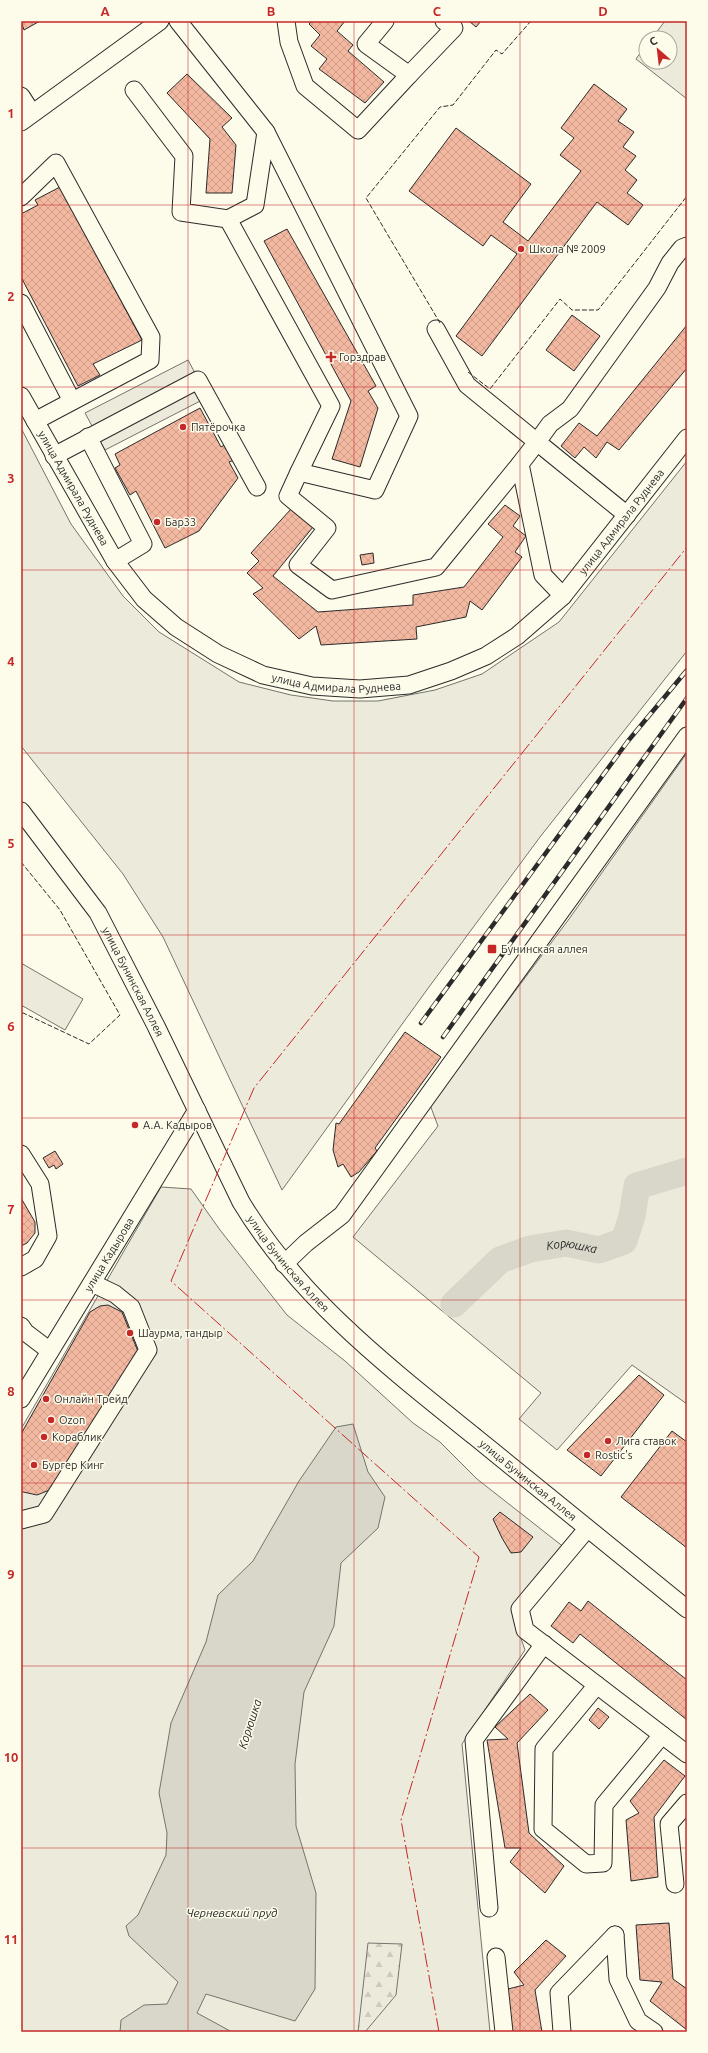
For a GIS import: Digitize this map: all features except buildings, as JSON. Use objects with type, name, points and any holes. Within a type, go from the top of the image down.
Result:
[{"type":"street","points":[[21,96],[27,118],[160,21]]},
{"type":"street","points":[[178,21],[266,132],[409,416],[375,490],[299,472]]},
{"type":"street","points":[[286,21],[289,42],[305,86],[358,130],[454,28],[444,21]]},
{"type":"street","points":[[385,21],[366,44],[409,75]]},
{"type":"street","points":[[134,90],[184,156],[181,212],[228,219],[255,205],[266,132]]},
{"type":"street","points":[[21,197],[56,163],[151,337],[150,360],[34,421]]},
{"type":"street","points":[[228,219],[332,406],[288,496],[327,528],[298,565],[332,590],[436,567],[520,464],[550,424],[570,409],[657,288],[670,263],[682,248],[687,246]]},
{"type":"street","points":[[21,303],[72,401]]},
{"type":"street","points":[[436,329],[467,385],[627,515]]},
{"type":"street","points":[[54,456],[198,380],[257,487]]},
{"type":"street","name":"улица Адмирала Руднева","points":[[21,396],[115,561],[144,600],[176,627],[212,650],[263,675],[312,686],[360,689],[409,685],[451,671],[486,656],[517,636],[563,596],[687,438]]},
{"type":"street","points":[[88,437],[143,544],[115,561]]},
{"type":"street","points":[[520,464],[543,575],[563,596]]},
{"type":"street","points":[[284,1264],[306,1243],[342,1215],[687,736]]},
{"type":"street","name":"улица Бунинская Аллея","points":[[21,811],[98,913],[197,1110],[241,1202],[255,1226],[284,1264],[341,1325],[415,1388],[687,1609]]},
{"type":"street","name":"улица Кадырова","points":[[21,1399],[197,1110]]},
{"type":"street","points":[[21,1154],[40,1184],[48,1236],[35,1259],[21,1267]]},
{"type":"street","points":[[21,1520],[44,1514],[148,1350],[131,1307],[115,1294],[92,1283]]},
{"type":"street","points":[[21,1326],[25,1332],[50,1351]]},
{"type":"street","points":[[587,1529],[520,1609],[525,1630],[687,1754]]},
{"type":"street","points":[[489,1908],[474,1740],[544,1644]]},
{"type":"street","points":[[597,1685],[544,1749],[544,1829],[586,1864],[603,1863],[604,1805],[662,1735]]},
{"type":"street","points":[[675,1884],[669,1824],[687,1803]]},
{"type":"street","points":[[562,2032],[559,1993],[615,1935],[618,1979],[638,2021],[654,2032]]},
{"type":"street","points":[[496,1957],[504,2032]]},
{"type":"green space","points":[[665,21],[687,21],[687,99],[650,70],[678,70],[678,30],[658,30]]},
{"type":"green space","points":[[21,428],[71,524],[123,596],[159,632],[239,682],[291,695],[333,701],[378,701],[435,690],[482,674],[559,622],[687,461],[687,651],[540,837],[282,1190],[163,937],[123,874],[21,746]]},
{"type":"green space","points":[[687,753],[687,1404],[632,1365],[557,1450],[519,1419],[541,1393],[353,1237],[438,1126],[430,1105],[569,919]]},
{"type":"green space","points":[[21,963],[83,999],[65,1030],[21,1005]]},
{"type":"green space","points":[[161,1187],[191,1189],[220,1230],[287,1315],[345,1361],[413,1423],[440,1442],[477,1479],[565,1548],[512,1613],[525,1650],[462,1744],[490,2032],[21,2032],[21,1429]]},
{"type":"green space","points":[[368,1943],[402,1944],[396,1995],[365,2032],[358,2032]]},
{"type":"shaded area","points":[[188,360],[208,397],[105,450],[85,413]]},
{"type":"water","name":"Черневский пруд","points":[[353,1424],[368,1472],[385,1497],[378,1528],[341,1563],[334,1626],[304,1692],[295,1764],[296,1826],[316,1893],[315,1989],[295,2021],[206,1994],[197,2013],[232,2032],[120,2032],[121,2020],[144,2005],[167,2004],[178,1982],[129,1936],[126,1926],[138,1915],[166,1855],[167,1833],[159,1793],[171,1723],[206,1642],[218,1595],[253,1561],[299,1481],[336,1427]]},
{"type":"waterway","name":"Корюшка","points":[[454,1304],[500,1260],[530,1249],[566,1243],[599,1250],[624,1241],[632,1216],[637,1186],[687,1171]]},
{"type":"railway","points":[[421,1023],[628,741],[687,670]]},
{"type":"railway","points":[[443,1037],[687,698]]},
{"type":"fence","points":[[440,323],[366,198],[440,107],[453,105],[496,50],[502,54],[531,21]]},
{"type":"fence","points":[[468,372],[490,389],[560,299],[572,310],[598,310],[687,196]]},
{"type":"fence","points":[[21,862],[60,910],[120,1015],[89,1044],[21,1012]]},
{"type":"power","points":[[439,2032],[401,1820],[479,1557],[171,1281],[254,1088],[687,547]]},
{"type":"place","name":"Школа № 2009","points":[[521,249]]},
{"type":"place","name":"Горздрав","points":[[331,357]]},
{"type":"place","name":"Пятёрочка","points":[[183,427]]},
{"type":"place","name":"Бар33","points":[[157,522]]},
{"type":"place","name":"Бунинская аллея","points":[[492,949]]},
{"type":"place","name":"А.А. Кадыров","points":[[135,1125]]},
{"type":"place","name":"Шаурма, тандыр","points":[[130,1333]]},
{"type":"place","name":"Онлайн Трейд","points":[[46,1399]]},
{"type":"place","name":"Ozon","points":[[51,1420]]},
{"type":"place","name":"Кораблик","points":[[44,1437]]},
{"type":"place","name":"Лига ставок","points":[[608,1441]]},
{"type":"place","name":"Rostic's","points":[[587,1455]]},
{"type":"place","name":"Бургер Кинг","points":[[34,1465]]}]
